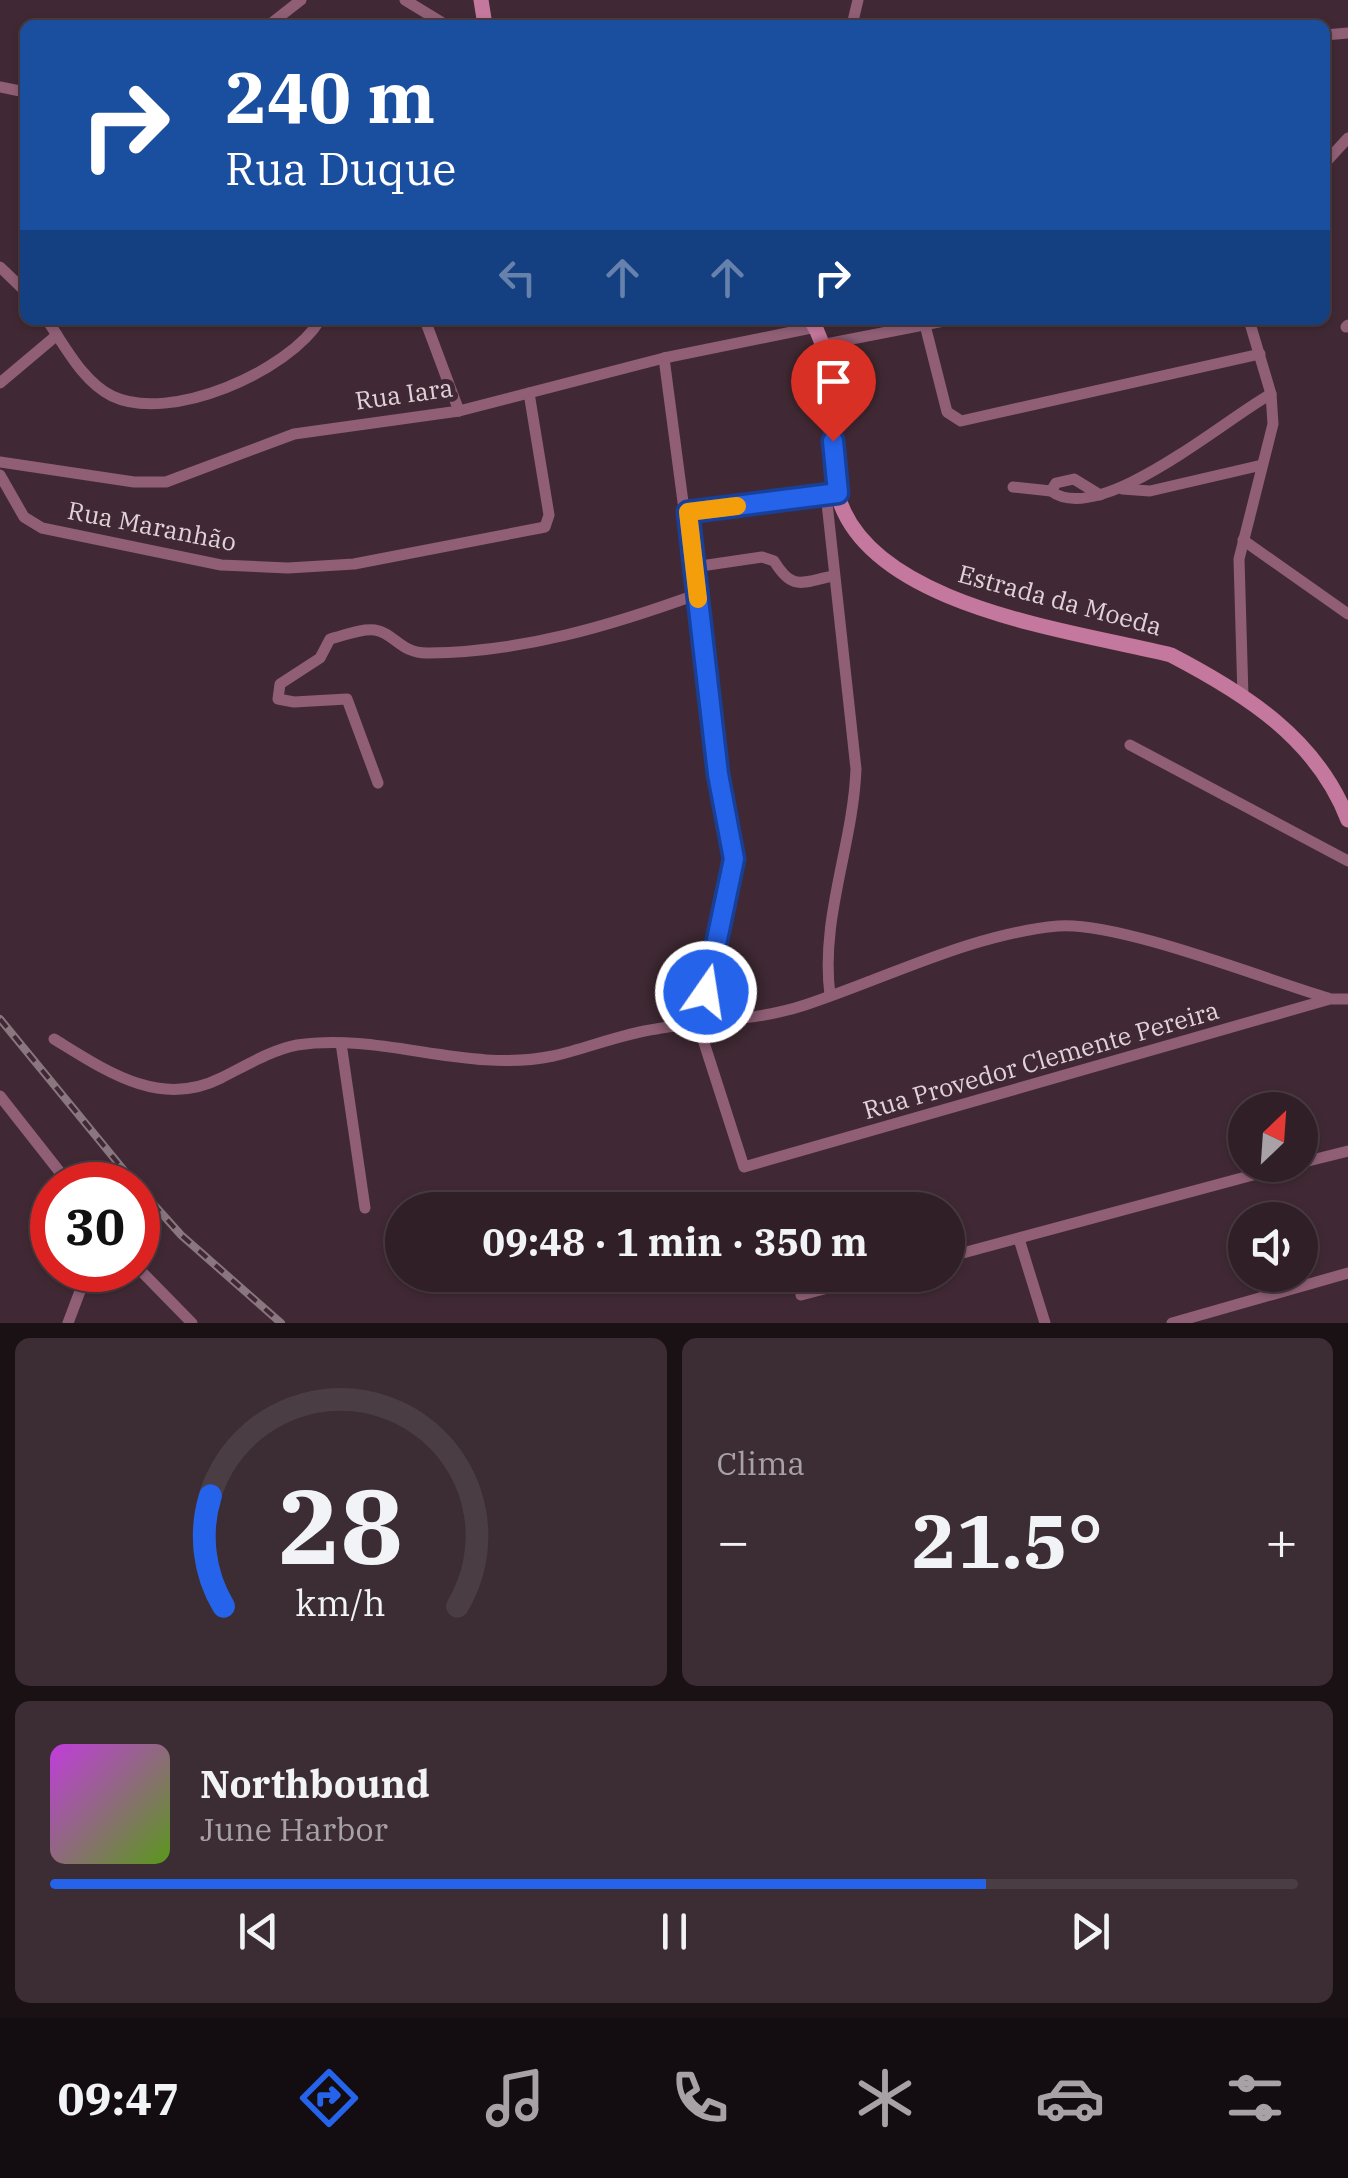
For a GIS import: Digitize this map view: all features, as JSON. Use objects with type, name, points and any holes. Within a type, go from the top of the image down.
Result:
[{"type":"main road","points":[[814,325],[822,345],[832,494]]},
{"type":"main road","name":"Estrada da Moeda","points":[[832,494],[881,557],[946,597],[1171,655],[1243,697],[1311,752],[1348,820]]},
{"type":"street","points":[[277,20],[300,0]]},
{"type":"street","points":[[405,0],[438,20]]},
{"type":"street","points":[[1330,157],[1348,138]]},
{"type":"street","points":[[0,267],[20,286]]},
{"type":"street","points":[[50,325],[99,389],[130,402],[147,404],[218,389],[273,366],[297,348],[316,325]]},
{"type":"street","points":[[427,325],[458,411]]},
{"type":"street","name":"Rua Iara","points":[[0,462],[134,482],[166,482],[294,434],[458,411],[810,325]]},
{"type":"street","points":[[822,345],[925,325],[947,412],[961,422],[1260,354]]},
{"type":"street","points":[[1243,697],[1237,583],[1242,540],[1273,424],[1271,394],[1251,325]]},
{"type":"street","points":[[0,382],[57,335]]},
{"type":"street","points":[[664,358],[688,512],[718,774],[734,859],[698,1024]]},
{"type":"street","name":"Rua Maranhão","points":[[0,475],[24,517],[42,528],[221,565],[288,568],[354,564],[545,526],[549,515],[529,393]]},
{"type":"street","points":[[1013,487],[1050,491],[1071,500],[1122,489],[1271,394]]},
{"type":"street","points":[[1122,489],[1150,491],[1262,464]]},
{"type":"street","points":[[1050,491],[1056,483],[1074,480],[1100,495]]},
{"type":"street","points":[[688,512],[832,494],[833,576],[856,769],[855,802],[830,924],[826,968],[830,995]]},
{"type":"street","points":[[1242,540],[1348,614]]},
{"type":"street","points":[[694,567],[762,557],[774,561],[793,584],[833,576]]},
{"type":"street","points":[[378,784],[347,699],[294,702],[278,698],[280,684],[320,658],[330,639],[370,629],[381,631],[407,651],[426,654],[523,647],[698,594]]},
{"type":"street","points":[[1130,745],[1348,861]]},
{"type":"street","points":[[54,1039],[108,1072],[148,1089],[182,1092],[208,1085],[287,1048],[341,1043],[453,1059],[512,1061],[553,1056],[655,1028],[776,1013],[978,945],[1058,926],[1122,936],[1330,999]]},
{"type":"street","name":"Rua Provedor Clemente Pereira","points":[[698,1024],[747,1168],[1330,999],[1348,999]]},
{"type":"street","points":[[341,1043],[365,1208]]},
{"type":"street","points":[[0,1096],[52,1162]]},
{"type":"street","points":[[1318,1158],[1348,1151]]},
{"type":"street","points":[[965,1252],[1228,1182]]},
{"type":"street","points":[[1019,1238],[1045,1323]]},
{"type":"street","points":[[1172,1323],[1348,1273]]},
{"type":"street","points":[[160,1291],[189,1322]]},
{"type":"street","points":[[68,1323],[80,1292]]},
{"type":"street","points":[[801,1295],[813,1292]]},
{"type":"railway","points":[[0,1019],[117,1162]]},
{"type":"railway","points":[[160,1212],[181,1235],[281,1323]]},
{"type":"slow traffic","points":[[698,599],[688,512],[737,506]]},
{"type":"route","points":[[706,992],[734,859],[718,774],[688,512],[838,493],[833,441]]}]
